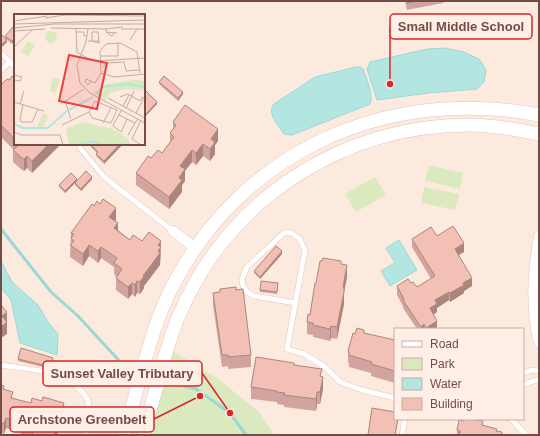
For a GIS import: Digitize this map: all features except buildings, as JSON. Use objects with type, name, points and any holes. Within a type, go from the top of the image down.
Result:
[{"type":"street","points":[[124,435],[158,320],[170,289],[195,248],[223,212],[246,190],[267,173],[307,147],[360,124],[419,111],[476,107],[539,115]]},
{"type":"street","points":[[143,435],[174,330],[192,288],[215,251],[231,232],[248,213],[278,187],[313,165],[336,153],[378,138],[397,134],[423,129],[467,126],[504,128],[539,134]]},
{"type":"street","points":[[173,230],[195,248]]},
{"type":"street","points":[[539,236],[532,293],[539,343]]},
{"type":"lane","points":[[1,53],[14,66]]},
{"type":"lane","points":[[1,70],[10,62]]},
{"type":"lane","points":[[79,145],[80,148],[104,177],[173,230]]},
{"type":"lane","points":[[296,303],[254,296],[247,292],[242,286],[242,278],[247,267],[284,232],[291,232],[299,238],[305,250],[296,303],[287,350],[304,354],[314,360],[325,367],[340,382],[362,390],[394,398]]},
{"type":"lane","points":[[1,365],[51,373],[70,380],[80,388],[88,400],[90,419],[85,435]]},
{"type":"lane","points":[[524,373],[532,370],[539,371]]},
{"type":"lane","points":[[524,385],[539,379]]},
{"type":"lane","points":[[402,435],[405,420]]},
{"type":"lane","points":[[512,420],[526,435]]},
{"type":"green space","points":[[429,165],[463,173],[460,189],[425,181]]},
{"type":"green space","points":[[375,177],[386,195],[356,212],[345,194]]},
{"type":"green space","points":[[424,187],[459,194],[455,210],[421,203]]},
{"type":"green space","points":[[173,351],[220,380],[260,413],[274,435],[148,435]]},
{"type":"water","points":[[445,48],[464,52],[479,59],[486,70],[484,82],[477,89],[428,93],[377,100],[367,69],[370,62],[427,49]]},
{"type":"water","points":[[356,67],[363,69],[368,82],[371,97],[370,104],[292,135],[284,134],[272,115],[271,111],[274,104],[315,77]]},
{"type":"water","points":[[399,240],[417,270],[390,286],[381,271],[395,263],[386,248]]},
{"type":"water","points":[[1,261],[12,282],[38,305],[48,322],[58,334],[57,355],[20,343],[11,300],[1,288]]},
{"type":"waterway","points":[[1,229],[51,292],[78,316],[125,367]]},
{"type":"waterway","points":[[176,384],[196,389],[230,413],[246,435]]},
{"type":"place","name":"Small Middle School","points":[[390,84]]},
{"type":"place","name":"Archstone Greenbelt","points":[[200,396]]},
{"type":"place","name":"Sunset Valley Tributary","points":[[230,413]]}]
